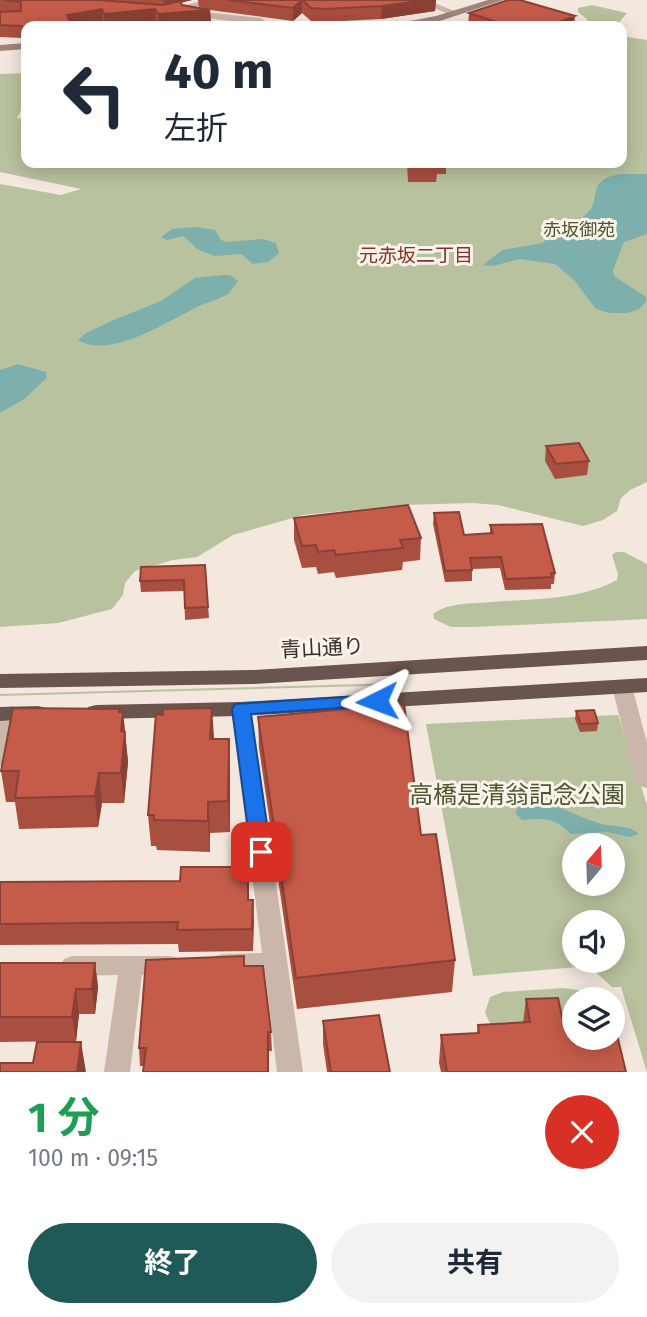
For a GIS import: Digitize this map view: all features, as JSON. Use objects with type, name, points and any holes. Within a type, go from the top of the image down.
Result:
[{"type":"highway","name":"青山通り","points":[[0,681],[252,677],[647,653]]},
{"type":"highway","points":[[6,713],[242,709],[647,685]]},
{"type":"main road","points":[[427,21],[498,0]]},
{"type":"main road","points":[[0,48],[21,46]]},
{"type":"street","points":[[153,11],[173,10],[217,0]]},
{"type":"street","points":[[418,0],[457,14]]},
{"type":"street","points":[[173,10],[261,21]]},
{"type":"street","points":[[622,687],[647,781]]},
{"type":"street","points":[[242,709],[290,1072]]},
{"type":"street","points":[[0,759],[6,713]]},
{"type":"street","points":[[52,967],[275,962]]},
{"type":"street","points":[[117,1072],[131,966]]},
{"type":"green space","points":[[592,5],[627,13],[620,21],[587,21],[578,12],[578,8]]},
{"type":"green space","name":"赤坂御苑","points":[[627,37],[647,40],[647,482],[621,498],[617,511],[603,520],[583,526],[498,505],[472,503],[401,505],[303,515],[233,535],[197,557],[173,560],[135,571],[125,583],[123,595],[112,609],[58,623],[0,627],[0,184],[61,195],[81,189],[0,172],[0,74],[21,73],[21,110],[17,118],[21,118],[21,168],[627,168]]},
{"type":"green space","points":[[624,552],[647,564],[647,619],[451,627],[434,619],[433,614],[453,605],[556,597],[603,587],[617,580],[618,574],[612,555]]},
{"type":"green space","points":[[403,685],[0,696],[0,694]]},
{"type":"green space","name":"高橋是清翁記念公園","points":[[618,715],[647,805],[647,1072],[625,1000],[625,987],[612,987],[597,973],[625,973],[625,910],[562,910],[562,968],[473,976],[426,724]]},
{"type":"green space","points":[[562,988],[562,1027],[491,1025],[485,1013],[490,997],[503,992]]},
{"type":"water","points":[[622,174],[647,174],[647,234],[624,242],[613,270],[614,276],[646,297],[646,302],[638,310],[609,313],[596,309],[574,280],[555,264],[520,259],[493,266],[483,265],[502,250],[543,243],[552,232],[578,220],[590,210],[602,181]]},
{"type":"water","points":[[195,227],[215,230],[221,240],[227,242],[263,239],[276,243],[279,253],[268,262],[253,264],[241,254],[215,256],[197,249],[183,236],[167,240],[161,237],[172,229]]},
{"type":"water","points":[[230,275],[238,281],[228,294],[156,329],[123,342],[106,345],[91,345],[78,340],[86,333],[161,301],[195,278]]},
{"type":"water","points":[[18,364],[46,372],[47,378],[24,399],[0,413],[0,370]]},
{"type":"water","points":[[533,801],[551,805],[602,824],[631,829],[639,834],[630,837],[625,836],[625,833],[570,833],[549,820],[522,820],[515,813],[520,805]]},
{"type":"building","points":[[4,0],[98,0],[163,5],[180,1],[182,5],[210,10],[158,14],[155,9],[104,14],[102,9],[67,15],[70,21],[21,21],[21,26],[0,25],[0,12],[21,11],[21,2]]},
{"type":"building","points":[[228,0],[302,0],[293,8]]},
{"type":"building","points":[[302,0],[428,0],[324,9],[311,8]]},
{"type":"building","points":[[508,0],[520,0],[575,16],[562,21],[494,21],[469,13]]},
{"type":"building","points":[[579,443],[589,461],[556,464],[546,446]]},
{"type":"building","points":[[408,505],[421,538],[400,540],[403,548],[336,555],[334,550],[318,552],[316,545],[302,546],[294,518]]},
{"type":"building","points":[[459,512],[464,535],[493,533],[490,525],[542,524],[555,573],[551,573],[552,577],[506,579],[501,557],[470,558],[472,570],[445,571],[434,513]]},
{"type":"building","points":[[205,565],[208,607],[185,608],[184,580],[140,581],[141,567]]},
{"type":"building","points":[[404,704],[421,835],[436,834],[455,960],[296,978],[258,717]]},
{"type":"building","points":[[13,708],[120,709],[119,712],[123,712],[121,731],[125,732],[121,773],[99,773],[95,796],[15,798],[19,771],[1,771]]},
{"type":"building","points":[[212,708],[210,739],[229,739],[228,801],[208,802],[208,821],[154,820],[154,815],[148,815],[156,714],[163,715],[163,709]]},
{"type":"building","points":[[594,710],[598,723],[581,724],[576,711]]},
{"type":"building","points":[[181,867],[248,867],[248,900],[253,900],[252,929],[177,930],[178,922],[0,924],[0,882],[180,881]]},
{"type":"building","points":[[244,956],[244,966],[263,966],[271,1032],[268,1032],[268,1072],[143,1072],[146,1048],[139,1048],[146,960]]},
{"type":"building","points":[[0,963],[95,963],[92,989],[76,989],[72,1017],[0,1017]]},
{"type":"building","points":[[558,998],[562,1016],[562,1050],[621,1050],[626,1072],[447,1072],[441,1035],[479,1033],[478,1025],[530,1022],[526,999]]},
{"type":"building","points":[[379,1015],[390,1072],[331,1072],[323,1021]]},
{"type":"building","points":[[37,1042],[81,1042],[77,1072],[0,1072],[0,1063],[33,1063]]},
{"type":"district","name":"元赤坂二丁目","points":[[416,255]]},
{"type":"route","points":[[261,852],[242,709],[377,701]]}]
